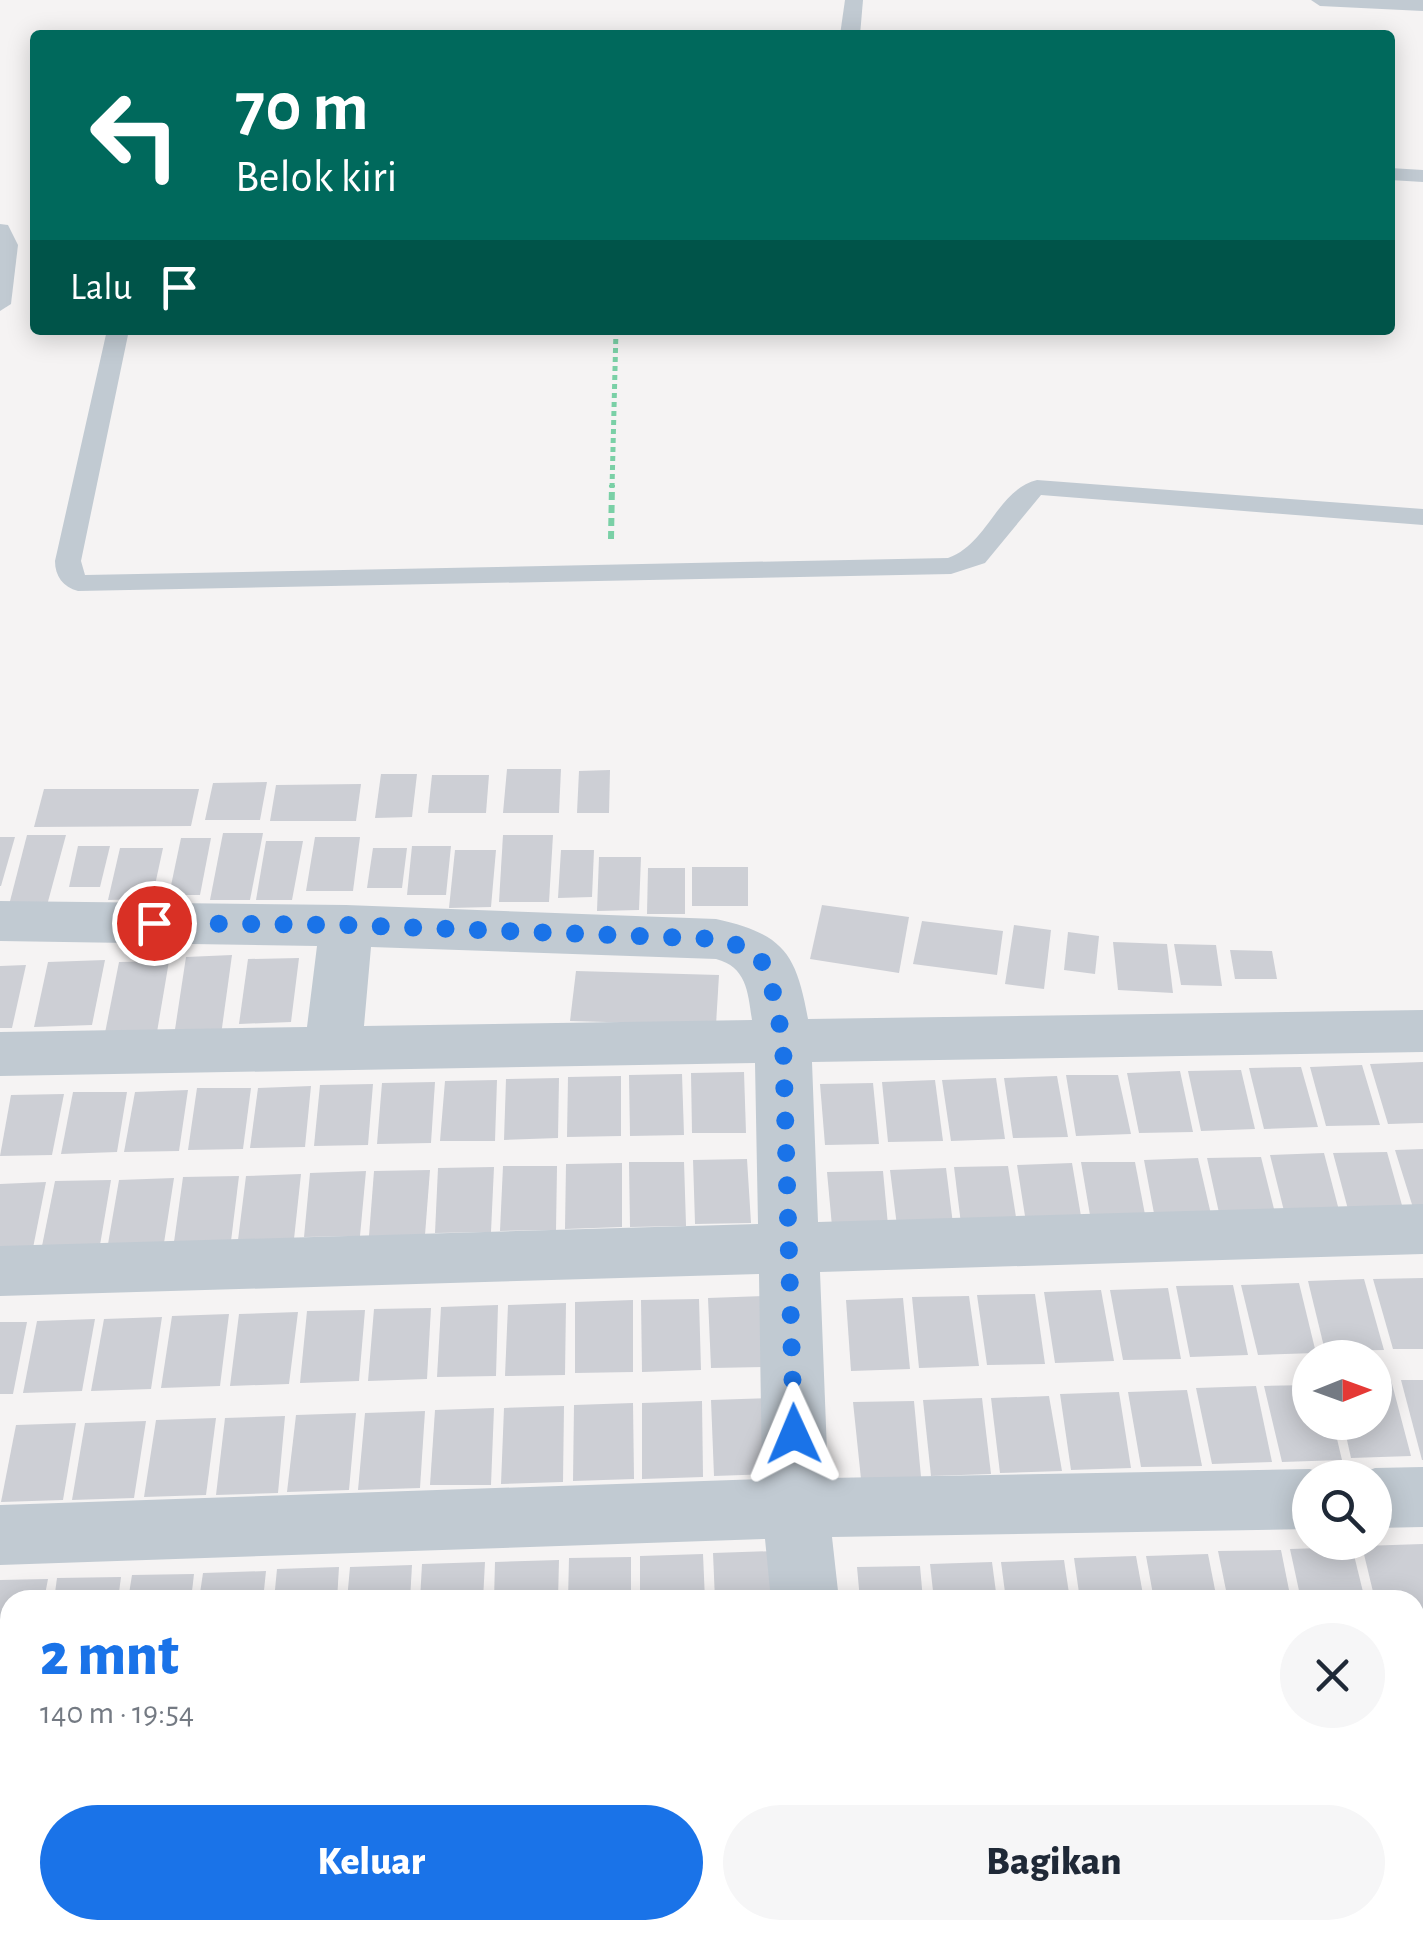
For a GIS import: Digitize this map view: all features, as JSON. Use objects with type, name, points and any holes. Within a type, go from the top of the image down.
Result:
[{"type":"street","points":[[0,921],[346,925],[718,939],[752,950],[769,974],[783,1040],[796,1508],[804,1590]]},
{"type":"street","points":[[333,1050],[346,925]]},
{"type":"street","points":[[0,1054],[1423,1031]]},
{"type":"street","points":[[0,1271],[1423,1229]]},
{"type":"street","points":[[1392,1498],[1423,1498]]},
{"type":"street","points":[[0,1535],[796,1508],[1292,1500]]},
{"type":"lane","points":[[851,30],[854,0]]},
{"type":"lane","points":[[1320,0],[1423,4]]},
{"type":"lane","points":[[1395,174],[1423,176]]},
{"type":"lane","points":[[0,230],[7,244],[0,304]]},
{"type":"lane","points":[[117,335],[68,561],[68,572],[78,583],[966,564],[976,558],[1027,492],[1036,487],[1423,517]]},
{"type":"path","points":[[609,574],[616,450],[616,335]]},
{"type":"building","points":[[507,769],[561,769],[559,813],[503,813]]},
{"type":"building","points":[[610,770],[609,813],[577,813],[579,771]]},
{"type":"building","points":[[381,774],[417,774],[412,817],[375,818]]},
{"type":"building","points":[[432,775],[489,775],[486,813],[428,813]]},
{"type":"building","points":[[267,782],[260,820],[205,820],[213,783]]},
{"type":"building","points":[[361,784],[356,821],[270,821],[276,785]]},
{"type":"building","points":[[44,789],[199,789],[191,826],[34,827]]},
{"type":"building","points":[[223,833],[263,833],[250,900],[210,900]]},
{"type":"building","points":[[27,835],[66,835],[46,909],[8,909]]},
{"type":"building","points":[[503,835],[553,835],[549,902],[499,902]]},
{"type":"building","points":[[0,837],[15,837],[1,886],[0,886]]},
{"type":"building","points":[[315,837],[360,837],[353,891],[306,891]]},
{"type":"building","points":[[181,838],[211,838],[200,895],[169,895]]},
{"type":"building","points":[[266,841],[303,841],[292,900],[256,900]]},
{"type":"building","points":[[78,846],[110,846],[100,887],[69,887]]},
{"type":"building","points":[[412,846],[451,846],[446,895],[407,895]]},
{"type":"building","points":[[120,848],[163,848],[152,899],[108,900]]},
{"type":"building","points":[[373,848],[407,848],[402,888],[367,888]]},
{"type":"building","points":[[455,850],[496,850],[491,907],[449,908]]},
{"type":"building","points":[[561,850],[594,850],[592,897],[558,898]]},
{"type":"building","points":[[599,857],[641,857],[639,910],[597,911]]},
{"type":"building","points":[[692,867],[748,867],[748,906],[692,906]]},
{"type":"building","points":[[648,868],[685,868],[685,914],[647,914]]},
{"type":"building","points":[[822,905],[909,917],[899,973],[810,959]]},
{"type":"building","points":[[922,921],[1003,931],[997,975],[913,964]]},
{"type":"building","points":[[1014,925],[1051,930],[1044,989],[1005,984]]},
{"type":"building","points":[[1068,932],[1099,936],[1095,974],[1064,970]]},
{"type":"building","points":[[1113,942],[1167,944],[1173,993],[1118,990]]},
{"type":"building","points":[[1174,944],[1216,945],[1222,986],[1181,985]]},
{"type":"building","points":[[1230,950],[1272,951],[1277,979],[1235,979]]},
{"type":"building","points":[[232,955],[221,1035],[174,1036],[186,957]]},
{"type":"building","points":[[299,958],[291,1022],[239,1024],[248,959]]},
{"type":"building","points":[[105,960],[92,1025],[34,1027],[48,962]]},
{"type":"building","points":[[169,961],[156,1038],[104,1038],[119,962]]},
{"type":"building","points":[[26,965],[12,1028],[0,1028],[0,966]]},
{"type":"building","points":[[576,971],[719,975],[716,1025],[570,1021]]},
{"type":"building","points":[[1423,1062],[1423,1123],[1388,1124],[1370,1064]]},
{"type":"building","points":[[1362,1065],[1380,1125],[1326,1126],[1310,1067]]},
{"type":"building","points":[[1301,1067],[1318,1127],[1264,1129],[1249,1068]]},
{"type":"building","points":[[1241,1070],[1255,1129],[1201,1131],[1188,1071]]},
{"type":"building","points":[[1180,1071],[1193,1132],[1139,1133],[1127,1073]]},
{"type":"building","points":[[744,1072],[746,1133],[692,1133],[691,1073]]},
{"type":"building","points":[[682,1074],[684,1135],[630,1136],[629,1075]]},
{"type":"building","points":[[1066,1075],[1118,1075],[1131,1134],[1076,1136]]},
{"type":"building","points":[[621,1076],[621,1136],[567,1137],[568,1077]]},
{"type":"building","points":[[1057,1076],[1068,1137],[1013,1138],[1004,1078]]},
{"type":"building","points":[[559,1078],[558,1138],[504,1140],[506,1079]]},
{"type":"building","points":[[996,1078],[1005,1139],[951,1141],[942,1080]]},
{"type":"building","points":[[497,1080],[495,1141],[440,1141],[445,1081]]},
{"type":"building","points":[[935,1080],[943,1141],[888,1142],[882,1082]]},
{"type":"building","points":[[435,1082],[431,1143],[377,1144],[382,1083]]},
{"type":"building","points":[[873,1083],[879,1144],[825,1145],[820,1084]]},
{"type":"building","points":[[373,1084],[368,1145],[314,1146],[320,1085]]},
{"type":"building","points":[[311,1086],[305,1147],[250,1148],[258,1088]]},
{"type":"building","points":[[197,1088],[251,1088],[243,1149],[188,1150]]},
{"type":"building","points":[[188,1090],[179,1151],[124,1152],[135,1092]]},
{"type":"building","points":[[73,1092],[127,1092],[117,1152],[61,1154]]},
{"type":"building","points":[[64,1094],[52,1155],[0,1156],[11,1095]]},
{"type":"building","points":[[1423,1149],[1423,1214],[1415,1214],[1395,1150]]},
{"type":"building","points":[[1387,1152],[1405,1216],[1350,1217],[1333,1153]]},
{"type":"building","points":[[1324,1153],[1341,1218],[1286,1219],[1270,1155]]},
{"type":"building","points":[[1261,1157],[1277,1221],[1221,1222],[1207,1158]]},
{"type":"building","points":[[1198,1158],[1213,1223],[1156,1224],[1144,1160]]},
{"type":"building","points":[[747,1159],[751,1223],[695,1224],[693,1160]]},
{"type":"building","points":[[629,1162],[684,1162],[686,1226],[630,1227]]},
{"type":"building","points":[[1081,1162],[1135,1162],[1147,1225],[1092,1227]]},
{"type":"building","points":[[622,1163],[622,1227],[565,1229],[566,1164]]},
{"type":"building","points":[[1072,1163],[1083,1228],[1027,1229],[1017,1165]]},
{"type":"building","points":[[503,1166],[557,1166],[556,1230],[500,1231]]},
{"type":"building","points":[[1008,1166],[1018,1230],[962,1232],[954,1167]]},
{"type":"building","points":[[494,1167],[491,1232],[435,1233],[438,1168]]},
{"type":"building","points":[[946,1168],[954,1232],[898,1234],[890,1170]]},
{"type":"building","points":[[430,1170],[425,1235],[369,1236],[374,1171]]},
{"type":"building","points":[[366,1171],[360,1236],[304,1237],[310,1173]]},
{"type":"building","points":[[883,1171],[889,1236],[833,1237],[827,1172]]},
{"type":"building","points":[[301,1174],[294,1239],[238,1240],[246,1176]]},
{"type":"building","points":[[239,1176],[231,1241],[174,1242],[183,1177]]},
{"type":"building","points":[[174,1178],[164,1243],[108,1244],[119,1180]]},
{"type":"building","points":[[111,1180],[100,1245],[42,1246],[55,1181]]},
{"type":"building","points":[[46,1182],[33,1248],[0,1248],[0,1184]]},
{"type":"building","points":[[1423,1278],[1423,1349],[1393,1349],[1373,1279]]},
{"type":"building","points":[[1364,1279],[1381,1340],[1322,1340],[1308,1281]]},
{"type":"building","points":[[1299,1283],[1313,1340],[1292,1340],[1292,1354],[1258,1355],[1241,1285]]},
{"type":"building","points":[[1233,1285],[1248,1355],[1190,1357],[1176,1286]]},
{"type":"building","points":[[1168,1288],[1181,1359],[1123,1360],[1110,1290]]},
{"type":"building","points":[[1101,1290],[1114,1361],[1055,1363],[1044,1292]]},
{"type":"building","points":[[1035,1294],[1045,1364],[987,1365],[977,1295]]},
{"type":"building","points":[[765,1296],[769,1367],[711,1368],[708,1298]]},
{"type":"building","points":[[969,1296],[979,1366],[919,1368],[912,1297]]},
{"type":"building","points":[[903,1298],[910,1369],[851,1371],[846,1300]]},
{"type":"building","points":[[699,1299],[701,1370],[642,1372],[641,1300]]},
{"type":"building","points":[[633,1300],[633,1372],[575,1373],[575,1302]]},
{"type":"building","points":[[566,1303],[565,1375],[505,1376],[508,1305]]},
{"type":"building","points":[[498,1305],[496,1376],[437,1377],[441,1307]]},
{"type":"building","points":[[431,1308],[427,1379],[368,1381],[374,1309]]},
{"type":"building","points":[[365,1310],[359,1381],[300,1383],[307,1311]]},
{"type":"building","points":[[298,1312],[289,1384],[230,1386],[239,1314]]},
{"type":"building","points":[[229,1314],[220,1386],[161,1388],[172,1316]]},
{"type":"building","points":[[162,1317],[151,1389],[91,1391],[104,1319]]},
{"type":"building","points":[[95,1319],[82,1391],[23,1393],[37,1321]]},
{"type":"building","points":[[0,1322],[27,1322],[13,1394],[0,1394]]},
{"type":"building","points":[[1401,1380],[1423,1380],[1423,1460],[1422,1460]]},
{"type":"building","points":[[1392,1384],[1411,1456],[1351,1458],[1347,1440],[1392,1440]]},
{"type":"building","points":[[1292,1385],[1292,1440],[1337,1440],[1342,1460],[1282,1462],[1264,1386]]},
{"type":"building","points":[[1256,1386],[1272,1462],[1212,1464],[1196,1388]]},
{"type":"building","points":[[1187,1390],[1202,1466],[1141,1467],[1128,1392]]},
{"type":"building","points":[[1119,1392],[1131,1468],[1071,1470],[1060,1394]]},
{"type":"building","points":[[1049,1396],[1062,1471],[1000,1473],[991,1398]]},
{"type":"building","points":[[771,1398],[775,1474],[714,1476],[711,1400]]},
{"type":"building","points":[[982,1398],[991,1474],[931,1476],[923,1400]]},
{"type":"building","points":[[702,1401],[703,1477],[642,1479],[642,1403]]},
{"type":"building","points":[[914,1401],[921,1477],[861,1479],[853,1402]]},
{"type":"building","points":[[633,1403],[634,1479],[573,1481],[574,1405]]},
{"type":"building","points":[[564,1406],[563,1482],[501,1484],[504,1408]]},
{"type":"building","points":[[494,1408],[491,1485],[430,1485],[435,1410]]},
{"type":"building","points":[[425,1411],[420,1488],[358,1490],[365,1413]]},
{"type":"building","points":[[356,1413],[349,1490],[287,1492],[296,1415]]},
{"type":"building","points":[[285,1416],[278,1493],[216,1495],[225,1418]]},
{"type":"building","points":[[216,1418],[206,1495],[144,1497],[156,1420]]},
{"type":"building","points":[[146,1421],[134,1498],[72,1500],[85,1423]]},
{"type":"building","points":[[76,1423],[63,1500],[1,1502],[16,1425]]},
{"type":"building","points":[[1423,1544],[1423,1590],[1373,1590],[1365,1560],[1392,1560],[1392,1545]]},
{"type":"building","points":[[1281,1550],[1289,1590],[1226,1590],[1218,1551]]},
{"type":"building","points":[[775,1551],[777,1590],[715,1590],[713,1553]]},
{"type":"building","points":[[703,1554],[705,1590],[640,1590],[640,1556]]},
{"type":"building","points":[[1208,1554],[1215,1590],[1152,1590],[1146,1556]]},
{"type":"building","points":[[1136,1556],[1142,1590],[1079,1590],[1074,1558]]},
{"type":"building","points":[[631,1557],[631,1590],[568,1590],[569,1558]]},
{"type":"building","points":[[559,1560],[558,1590],[494,1590],[495,1562]]},
{"type":"building","points":[[1064,1560],[1068,1590],[1005,1590],[1001,1562]]},
{"type":"building","points":[[1292,1560],[1355,1560],[1363,1590],[1299,1590]]},
{"type":"building","points":[[485,1562],[484,1590],[421,1590],[422,1564]]},
{"type":"building","points":[[992,1562],[996,1590],[933,1590],[930,1564]]},
{"type":"building","points":[[412,1565],[411,1590],[348,1590],[350,1567]]},
{"type":"building","points":[[920,1566],[922,1590],[859,1590],[857,1567]]},
{"type":"building","points":[[339,1567],[338,1590],[275,1590],[277,1569]]},
{"type":"building","points":[[266,1571],[264,1590],[200,1590],[203,1573]]},
{"type":"building","points":[[194,1574],[192,1590],[130,1590],[132,1575]]},
{"type":"building","points":[[121,1577],[119,1590],[55,1590],[57,1578]]},
{"type":"building","points":[[48,1579],[46,1590],[0,1590],[0,1580]]},
{"type":"route","points":[[154,923],[346,925],[718,939],[752,950],[769,974],[783,1040],[794,1434]]}]
